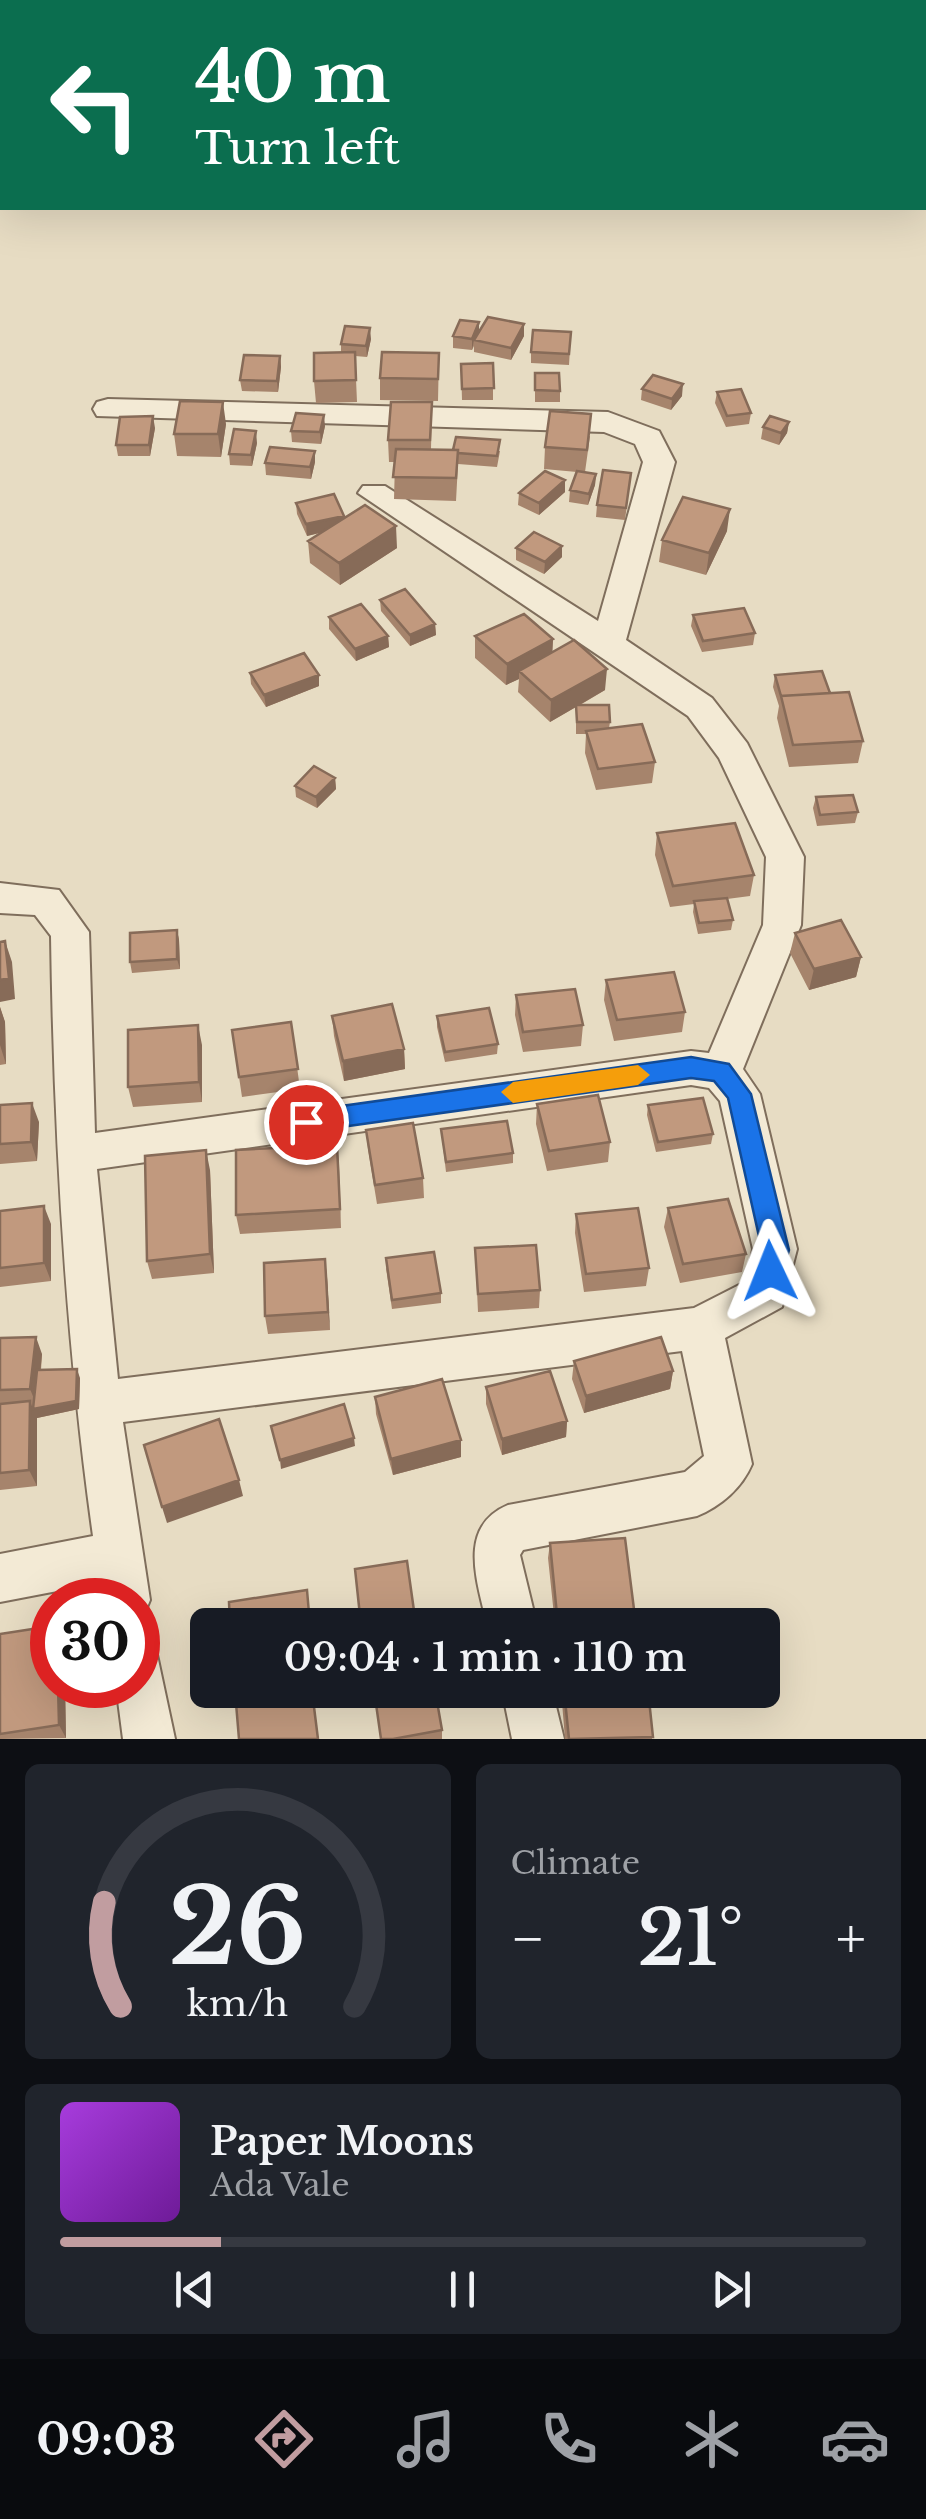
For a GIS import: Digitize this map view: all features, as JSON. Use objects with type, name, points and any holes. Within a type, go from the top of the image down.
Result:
[{"type":"street","points":[[108,409],[608,422],[648,438],[659,462],[608,644]]},
{"type":"street","points":[[374,493],[700,707],[734,752],[785,857],[782,926],[721,1072]]},
{"type":"street","points":[[0,898],[46,901],[70,932],[74,1154],[97,1404],[122,1577],[0,1578]]},
{"type":"street","points":[[74,1154],[691,1068],[721,1072],[739,1094],[776,1250],[766,1293],[700,1328],[97,1404]]},
{"type":"street","points":[[508,1608],[495,1552],[508,1529],[698,1493],[729,1464],[700,1328]]},
{"type":"street","points":[[144,1708],[149,1739]]},
{"type":"street","points":[[531,1708],[538,1739]]},
{"type":"building","points":[[488,317],[524,324],[511,348],[474,340]]},
{"type":"building","points":[[460,320],[479,322],[472,339],[453,336]]},
{"type":"building","points":[[345,326],[370,328],[366,346],[341,344]]},
{"type":"building","points":[[533,330],[571,332],[569,354],[531,352]]},
{"type":"building","points":[[355,352],[356,380],[314,381],[314,353]]},
{"type":"building","points":[[382,352],[439,353],[438,379],[380,378]]},
{"type":"building","points":[[244,355],[280,356],[277,381],[240,380]]},
{"type":"building","points":[[493,363],[494,388],[462,389],[461,364]]},
{"type":"building","points":[[535,373],[559,373],[560,391],[535,390]]},
{"type":"building","points":[[653,375],[683,384],[672,399],[642,389]]},
{"type":"building","points":[[741,389],[751,413],[727,416],[717,392]]},
{"type":"building","points":[[180,401],[223,402],[218,434],[174,434]]},
{"type":"building","points":[[391,402],[432,402],[430,440],[388,440]]},
{"type":"building","points":[[550,411],[591,414],[587,450],[545,447]]},
{"type":"building","points":[[296,413],[324,415],[320,432],[291,431]]},
{"type":"building","points":[[153,416],[149,445],[116,445],[120,417]]},
{"type":"building","points":[[770,416],[789,422],[781,433],[763,427]]},
{"type":"building","points":[[234,429],[256,431],[251,455],[229,454]]},
{"type":"building","points":[[456,437],[500,440],[497,456],[458,453],[453,450]]},
{"type":"building","points":[[270,447],[315,451],[310,467],[265,463]]},
{"type":"building","points":[[396,449],[458,450],[456,478],[393,477]]},
{"type":"building","points":[[603,470],[631,473],[626,508],[597,505]]},
{"type":"building","points":[[545,471],[565,480],[539,503],[519,493]]},
{"type":"building","points":[[577,471],[596,474],[589,494],[570,490]]},
{"type":"building","points":[[334,494],[344,516],[306,524],[296,503]]},
{"type":"building","points":[[683,497],[730,509],[709,553],[662,540]]},
{"type":"building","points":[[365,505],[396,526],[339,563],[308,541]]},
{"type":"building","points":[[534,532],[562,546],[545,562],[516,548]]},
{"type":"building","points":[[405,589],[435,624],[410,635],[380,600]]},
{"type":"building","points":[[361,604],[388,636],[355,649],[329,617]]},
{"type":"building","points":[[744,608],[755,633],[703,641],[693,615]]},
{"type":"building","points":[[524,614],[553,639],[507,664],[475,636]]},
{"type":"building","points":[[574,640],[607,669],[551,700],[519,671]]},
{"type":"building","points":[[304,653],[319,675],[264,695],[250,673]]},
{"type":"building","points":[[822,671],[830,693],[781,696],[775,675]]},
{"type":"building","points":[[849,692],[863,741],[793,745],[781,696]]},
{"type":"building","points":[[576,705],[609,705],[610,722],[577,722]]},
{"type":"building","points":[[642,724],[655,762],[598,769],[586,731]]},
{"type":"building","points":[[314,766],[335,778],[316,797],[295,786]]},
{"type":"building","points":[[853,795],[858,812],[820,815],[816,797]]},
{"type":"building","points":[[735,823],[754,875],[673,886],[657,833]]},
{"type":"building","points":[[727,898],[733,920],[699,923],[694,901]]},
{"type":"building","points":[[841,920],[861,957],[814,969],[795,933]]},
{"type":"building","points":[[177,930],[177,959],[130,962],[130,933]]},
{"type":"building","points":[[5,941],[9,978],[0,980],[0,942]]},
{"type":"building","points":[[674,972],[685,1012],[617,1020],[606,980]]},
{"type":"building","points":[[575,989],[583,1025],[523,1032],[516,995]]},
{"type":"building","points":[[392,1004],[404,1049],[343,1061],[332,1016]]},
{"type":"building","points":[[489,1008],[498,1044],[445,1052],[437,1016]]},
{"type":"building","points":[[291,1022],[298,1069],[239,1077],[232,1030]]},
{"type":"building","points":[[198,1025],[199,1082],[128,1087],[128,1030]]},
{"type":"building","points":[[598,1095],[610,1142],[549,1151],[537,1104]]},
{"type":"building","points":[[703,1098],[713,1134],[658,1142],[648,1105]]},
{"type":"building","points":[[32,1103],[31,1142],[0,1144],[0,1105]]},
{"type":"building","points":[[507,1121],[513,1153],[446,1162],[441,1129]]},
{"type":"building","points":[[413,1123],[423,1178],[375,1185],[366,1130]]},
{"type":"building","points":[[337,1145],[340,1209],[236,1215],[236,1150]]},
{"type":"building","points":[[206,1150],[210,1254],[147,1261],[145,1156]]},
{"type":"building","points":[[728,1199],[746,1254],[683,1264],[668,1208]]},
{"type":"building","points":[[44,1206],[44,1263],[0,1268],[0,1211]]},
{"type":"building","points":[[638,1208],[649,1268],[586,1274],[576,1214]]},
{"type":"building","points":[[536,1245],[540,1290],[478,1294],[475,1248]]},
{"type":"building","points":[[434,1252],[441,1293],[392,1300],[386,1258]]},
{"type":"building","points":[[325,1259],[328,1312],[265,1316],[264,1263]]},
{"type":"building","points":[[36,1337],[30,1389],[0,1390],[0,1338]]},
{"type":"building","points":[[661,1337],[673,1371],[586,1396],[574,1361]]},
{"type":"building","points":[[77,1369],[76,1401],[33,1409],[37,1370]]},
{"type":"building","points":[[550,1371],[567,1421],[502,1439],[486,1387]]},
{"type":"building","points":[[442,1379],[461,1440],[391,1459],[375,1397]]},
{"type":"building","points":[[30,1401],[29,1470],[0,1473],[0,1404]]},
{"type":"building","points":[[344,1404],[354,1438],[280,1460],[271,1426]]},
{"type":"building","points":[[219,1419],[239,1480],[162,1507],[144,1445]]},
{"type":"building","points":[[625,1538],[634,1608],[556,1608],[550,1543]]},
{"type":"building","points":[[407,1561],[414,1608],[359,1608],[355,1569]]},
{"type":"building","points":[[307,1590],[309,1608],[229,1608],[229,1602]]},
{"type":"building","points":[[30,1629],[30,1708],[59,1708],[59,1725],[0,1734],[0,1634]]},
{"type":"building","points":[[236,1708],[314,1708],[318,1739],[239,1739]]},
{"type":"building","points":[[377,1708],[438,1708],[442,1730],[381,1739]]},
{"type":"building","points":[[566,1708],[650,1708],[653,1737],[569,1739]]},
{"type":"slow traffic","points":[[513,1092],[638,1075]]},
{"type":"route","points":[[306,1122],[691,1068],[721,1072],[739,1094],[776,1250],[770,1271]]}]
